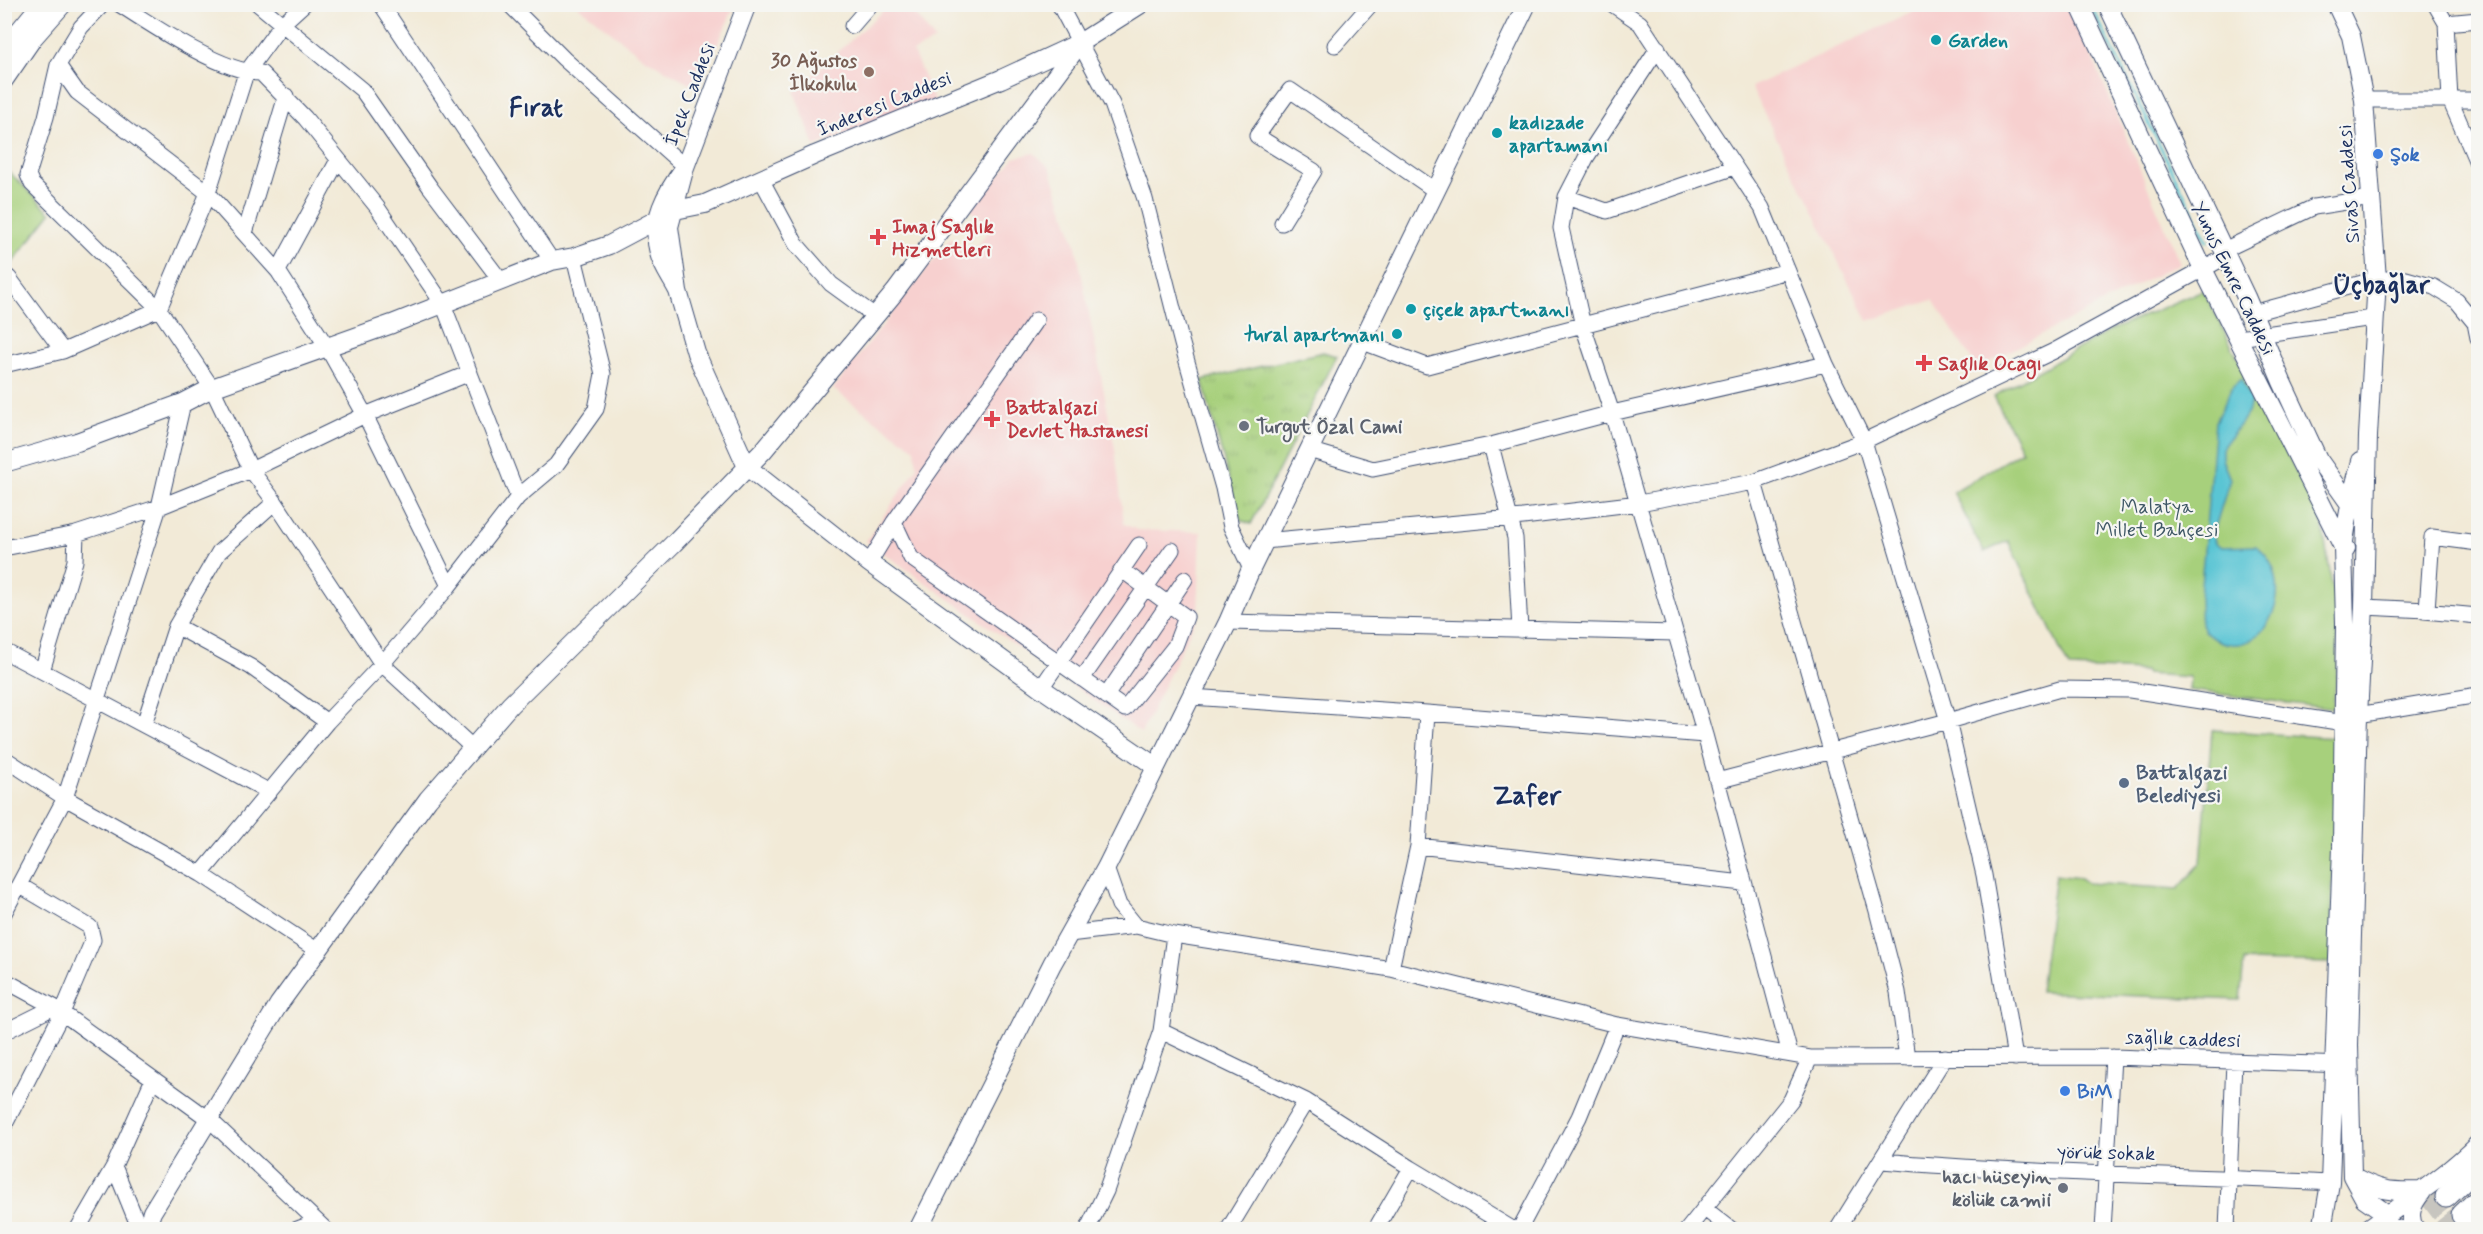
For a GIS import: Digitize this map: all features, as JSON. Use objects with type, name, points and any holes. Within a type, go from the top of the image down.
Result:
[{"type":"highway","points":[[2446,1197],[2478,1167]]},
{"type":"highway","points":[[2471,1224],[2478,1200]]},
{"type":"main road","points":[[4,48],[41,4]]},
{"type":"main road","points":[[4,80],[33,38],[63,4]]},
{"type":"main road","name":"İpek Caddesi","points":[[685,167],[747,4]]},
{"type":"main road","points":[[146,1230],[279,1004],[428,799],[510,705],[747,467],[874,316],[1081,42],[1142,4]]},
{"type":"main road","points":[[918,1230],[1069,934],[1106,868],[1191,698],[1264,541],[1527,4]]},
{"type":"main road","name":"Yunus Emre Caddesi","points":[[2079,4],[2204,271],[2343,547]]},
{"type":"main road","name":"Yunus Emre Caddesi","points":[[2107,4],[2253,313],[2318,459],[2350,507],[2367,521]]},
{"type":"main road","name":"Sivas Caddesi","points":[[2336,4],[2351,36],[2364,100],[2377,279],[2368,436]]},
{"type":"main road","name":"İnderesi Caddesi","points":[[4,463],[77,442],[183,403],[212,388],[443,304],[552,261],[574,257],[609,245],[675,210],[705,204],[1001,79],[1081,42]]},
{"type":"main road","points":[[685,167],[669,227],[678,291],[696,353],[747,467],[869,563],[1041,688],[1155,766]]},
{"type":"main road","points":[[678,291],[659,255],[656,233],[659,211],[671,186],[685,167]]},
{"type":"main road","points":[[2322,1230],[2330,1183],[2342,1064],[2351,719],[2343,547],[2350,507],[2368,436]]},
{"type":"main road","points":[[2351,719],[2364,607],[2368,436]]},
{"type":"main road","points":[[2343,547],[2366,556]]},
{"type":"main road","points":[[2342,1064],[2352,1176],[2364,1197],[2387,1215]]},
{"type":"main road","points":[[2366,1230],[2457,1165],[2478,1144]]},
{"type":"main road","points":[[2352,1176],[2377,1189],[2394,1192],[2423,1191]]},
{"type":"main road","points":[[2415,1230],[2410,1215],[2412,1204],[2423,1191]]},
{"type":"main road","points":[[2366,1230],[2381,1225],[2400,1230]]},
{"type":"street","points":[[103,4],[81,27],[58,65],[29,169],[29,179],[159,309],[212,388],[251,470],[275,502],[382,664],[473,748]]},
{"type":"street","points":[[119,4],[174,39],[246,73],[261,74],[286,96],[377,207],[443,304],[518,497]]},
{"type":"street","points":[[258,4],[363,90],[430,186],[501,281]]},
{"type":"street","points":[[4,365],[63,351],[159,309],[208,193],[246,73],[281,25],[304,4]]},
{"type":"street","points":[[381,4],[552,261]]},
{"type":"street","points":[[509,4],[564,59],[685,167]]},
{"type":"street","points":[[852,26],[871,4]]},
{"type":"street","points":[[1059,4],[1112,104],[1145,199],[1182,344],[1223,488],[1231,527],[1251,568]]},
{"type":"street","points":[[1335,45],[1371,4]]},
{"type":"street","points":[[1612,4],[1640,23],[1762,208],[1826,364],[1864,441],[1948,721],[1983,875],[2015,1058]]},
{"type":"street","points":[[2435,4],[2446,23],[2450,100],[2478,165]]},
{"type":"street","points":[[2446,23],[2478,20]]},
{"type":"street","points":[[1658,48],[1586,158],[1566,197],[1561,228],[1583,326],[1639,503],[1705,735],[1790,1054]]},
{"type":"street","points":[[58,65],[77,92],[208,193],[278,271],[327,347],[365,415],[449,586]]},
{"type":"street","points":[[1282,223],[1314,171],[1257,136],[1290,90],[1436,191]]},
{"type":"street","points":[[245,233],[286,96]]},
{"type":"street","points":[[2364,100],[2478,100]]},
{"type":"street","points":[[278,271],[338,160]]},
{"type":"street","points":[[1566,197],[1607,211],[1735,167]]},
{"type":"street","points":[[761,179],[796,244],[831,284],[874,316]]},
{"type":"street","points":[[1264,541],[1510,519],[1639,503],[1754,482],[1864,441],[2054,351],[2204,271],[2225,253],[2314,207],[2371,198]]},
{"type":"street","points":[[1563,214],[1595,207]]},
{"type":"street","points":[[201,874],[327,722],[382,664],[449,586],[518,497],[556,465],[596,409],[603,374],[574,257]]},
{"type":"street","points":[[1363,342],[1427,366],[1788,271]]},
{"type":"street","points":[[9,278],[63,351]]},
{"type":"street","points":[[2253,313],[2377,279],[2406,279],[2434,287],[2457,301],[2468,311],[2475,322],[2478,338]]},
{"type":"street","points":[[2239,338],[2373,318]]},
{"type":"street","points":[[869,563],[894,522],[1036,320]]},
{"type":"street","points":[[1309,450],[1373,469],[1491,445],[1612,413],[1826,364]]},
{"type":"street","points":[[4,548],[76,534],[159,507],[251,470],[365,415],[470,373]]},
{"type":"street","points":[[4,913],[12,890],[65,798],[159,507],[183,403]]},
{"type":"street","points":[[1491,445],[1515,538],[1520,630]]},
{"type":"street","points":[[1754,482],[1877,911],[1898,992],[1907,1058]]},
{"type":"street","points":[[144,724],[176,626],[219,552],[275,502]]},
{"type":"street","points":[[894,522],[911,558],[1125,710],[1175,646],[1185,617],[1122,570]]},
{"type":"street","points":[[42,671],[75,561],[76,534]]},
{"type":"street","points":[[2424,611],[2427,610],[2432,537],[2478,543]]},
{"type":"street","points":[[1041,688],[1139,545]]},
{"type":"street","points":[[1082,679],[1172,550]]},
{"type":"street","points":[[1106,696],[1185,579]]},
{"type":"street","points":[[2364,607],[2478,616]]},
{"type":"street","points":[[1228,622],[1675,633]]},
{"type":"street","points":[[176,626],[251,667],[327,722]]},
{"type":"street","points":[[4,651],[268,791]]},
{"type":"street","points":[[1717,781],[1948,721],[2060,689],[2130,690],[2351,719],[2478,694]]},
{"type":"street","points":[[1191,698],[1427,713],[1705,735]]},
{"type":"street","points":[[1391,969],[1418,846],[1427,713]]},
{"type":"street","points":[[4,758],[65,798],[201,874],[318,951]]},
{"type":"street","points":[[1418,846],[1743,883]]},
{"type":"street","points":[[1106,868],[1119,905],[1136,926]]},
{"type":"street","points":[[4,1126],[93,940],[90,927],[12,890]]},
{"type":"street","points":[[1069,934],[1136,926]]},
{"type":"street","name":"sağlık caddesi","points":[[1136,926],[1174,935],[1391,969],[1617,1025],[1810,1058],[2113,1057],[2342,1064]]},
{"type":"street","points":[[1088,1230],[1106,1191],[1161,1031],[1174,935]]},
{"type":"street","points":[[4,980],[58,1010],[210,1120],[318,1227]]},
{"type":"street","points":[[4,1032],[58,1010]]},
{"type":"street","points":[[1161,1031],[1306,1101],[1412,1168],[1517,1230],[1579,1117],[1617,1025]]},
{"type":"street","points":[[1837,1230],[1945,1057]]},
{"type":"street","points":[[2103,1230],[2113,1057]]},
{"type":"street","points":[[1687,1230],[1791,1100],[1810,1058]]},
{"type":"street","points":[[2227,1230],[2235,1061]]},
{"type":"street","points":[[77,1230],[114,1166],[153,1079]]},
{"type":"street","points":[[1228,1230],[1306,1101]]},
{"type":"street","name":"yörük sokak","points":[[1882,1161],[1994,1170],[2330,1183]]},
{"type":"street","points":[[114,1166],[140,1230]]},
{"type":"street","points":[[1375,1230],[1412,1168]]},
{"type":"street","points":[[1705,1209],[1732,1230]]},
{"type":"street","points":[[295,1230],[318,1227]]},
{"type":"shaded area","points":[[577,5],[735,5],[698,88],[644,58]]},
{"type":"shaded area","name":"30 Ağustos İlkokulu","points":[[889,5],[908,5],[935,40],[913,52],[935,102],[815,146],[794,92]]},
{"type":"shaded area","points":[[1928,5],[2070,5],[2180,263],[1977,368],[1933,300],[1868,321],[1751,87]]},
{"type":"shaded area","name":"Battalgazi Devlet Hastanesi","points":[[1034,153],[1050,168],[1076,246],[1115,449],[1124,524],[1138,530],[1201,532],[1198,615],[1141,733],[866,541],[917,468],[915,449],[833,389],[951,238],[970,254],[992,228],[970,210],[1014,158]]},
{"type":"green space","points":[[4,167],[51,213],[5,272]]},
{"type":"green space","name":"Malatya Millet Bahçesi","points":[[2203,290],[2322,522],[2337,617],[2338,663],[2333,709],[2189,690],[2190,677],[2146,674],[2144,671],[2069,668],[2008,541],[1984,552],[1953,492],[2022,451],[1994,396],[2109,331]]},
{"type":"green space","points":[[1323,352],[1337,356],[1251,524],[1240,520],[1202,380]]},
{"type":"green space","points":[[2212,730],[2336,738],[2331,963],[2244,961],[2240,1000],[2040,992],[2055,875],[2080,878],[2087,883],[2178,889],[2201,863]]},
{"type":"water","points":[[2241,379],[2251,400],[2248,413],[2222,448],[2222,459],[2230,479],[2213,534],[2215,542],[2221,547],[2256,546],[2270,561],[2276,579],[2277,597],[2272,614],[2263,629],[2251,640],[2236,644],[2219,641],[2205,631],[2202,626],[2200,598],[2215,422],[2232,387]]},
{"type":"waterway","points":[[2090,4],[2207,241]]},
{"type":"tunnel","points":[[2403,1230],[2446,1197]]},
{"type":"tunnel","points":[[2443,1230],[2462,1215]]},
{"type":"place","name":"Garden","points":[[1936,40]]},
{"type":"place","name":"30 Ağustos İlkokulu","points":[[869,72]]},
{"type":"place","name":"kadızade apartamanı","points":[[1497,133]]},
{"type":"place","name":"Şok","points":[[2378,154]]},
{"type":"place","name":"Imaj Saglık Hizmetleri","points":[[878,237]]},
{"type":"place","name":"çiçek apartmanı","points":[[1411,309]]},
{"type":"place","name":"tural apartmanı","points":[[1397,334]]},
{"type":"place","name":"Saglık Ocagı","points":[[1924,363]]},
{"type":"place","name":"Battalgazi Devlet Hastanesi","points":[[992,419]]},
{"type":"place","name":"Turgut Özal Cami","points":[[1244,426]]},
{"type":"place","name":"Battalgazi Belediyesi","points":[[2124,783]]},
{"type":"place","name":"BiM","points":[[2065,1091]]},
{"type":"place","name":"hacı hüseyin kölük camii","points":[[2063,1188]]},
{"type":"district","name":"Fırat","points":[[536,107]]},
{"type":"district","name":"Üçbağlar","points":[[2381,284]]},
{"type":"district","name":"Zafer","points":[[1527,795]]}]
